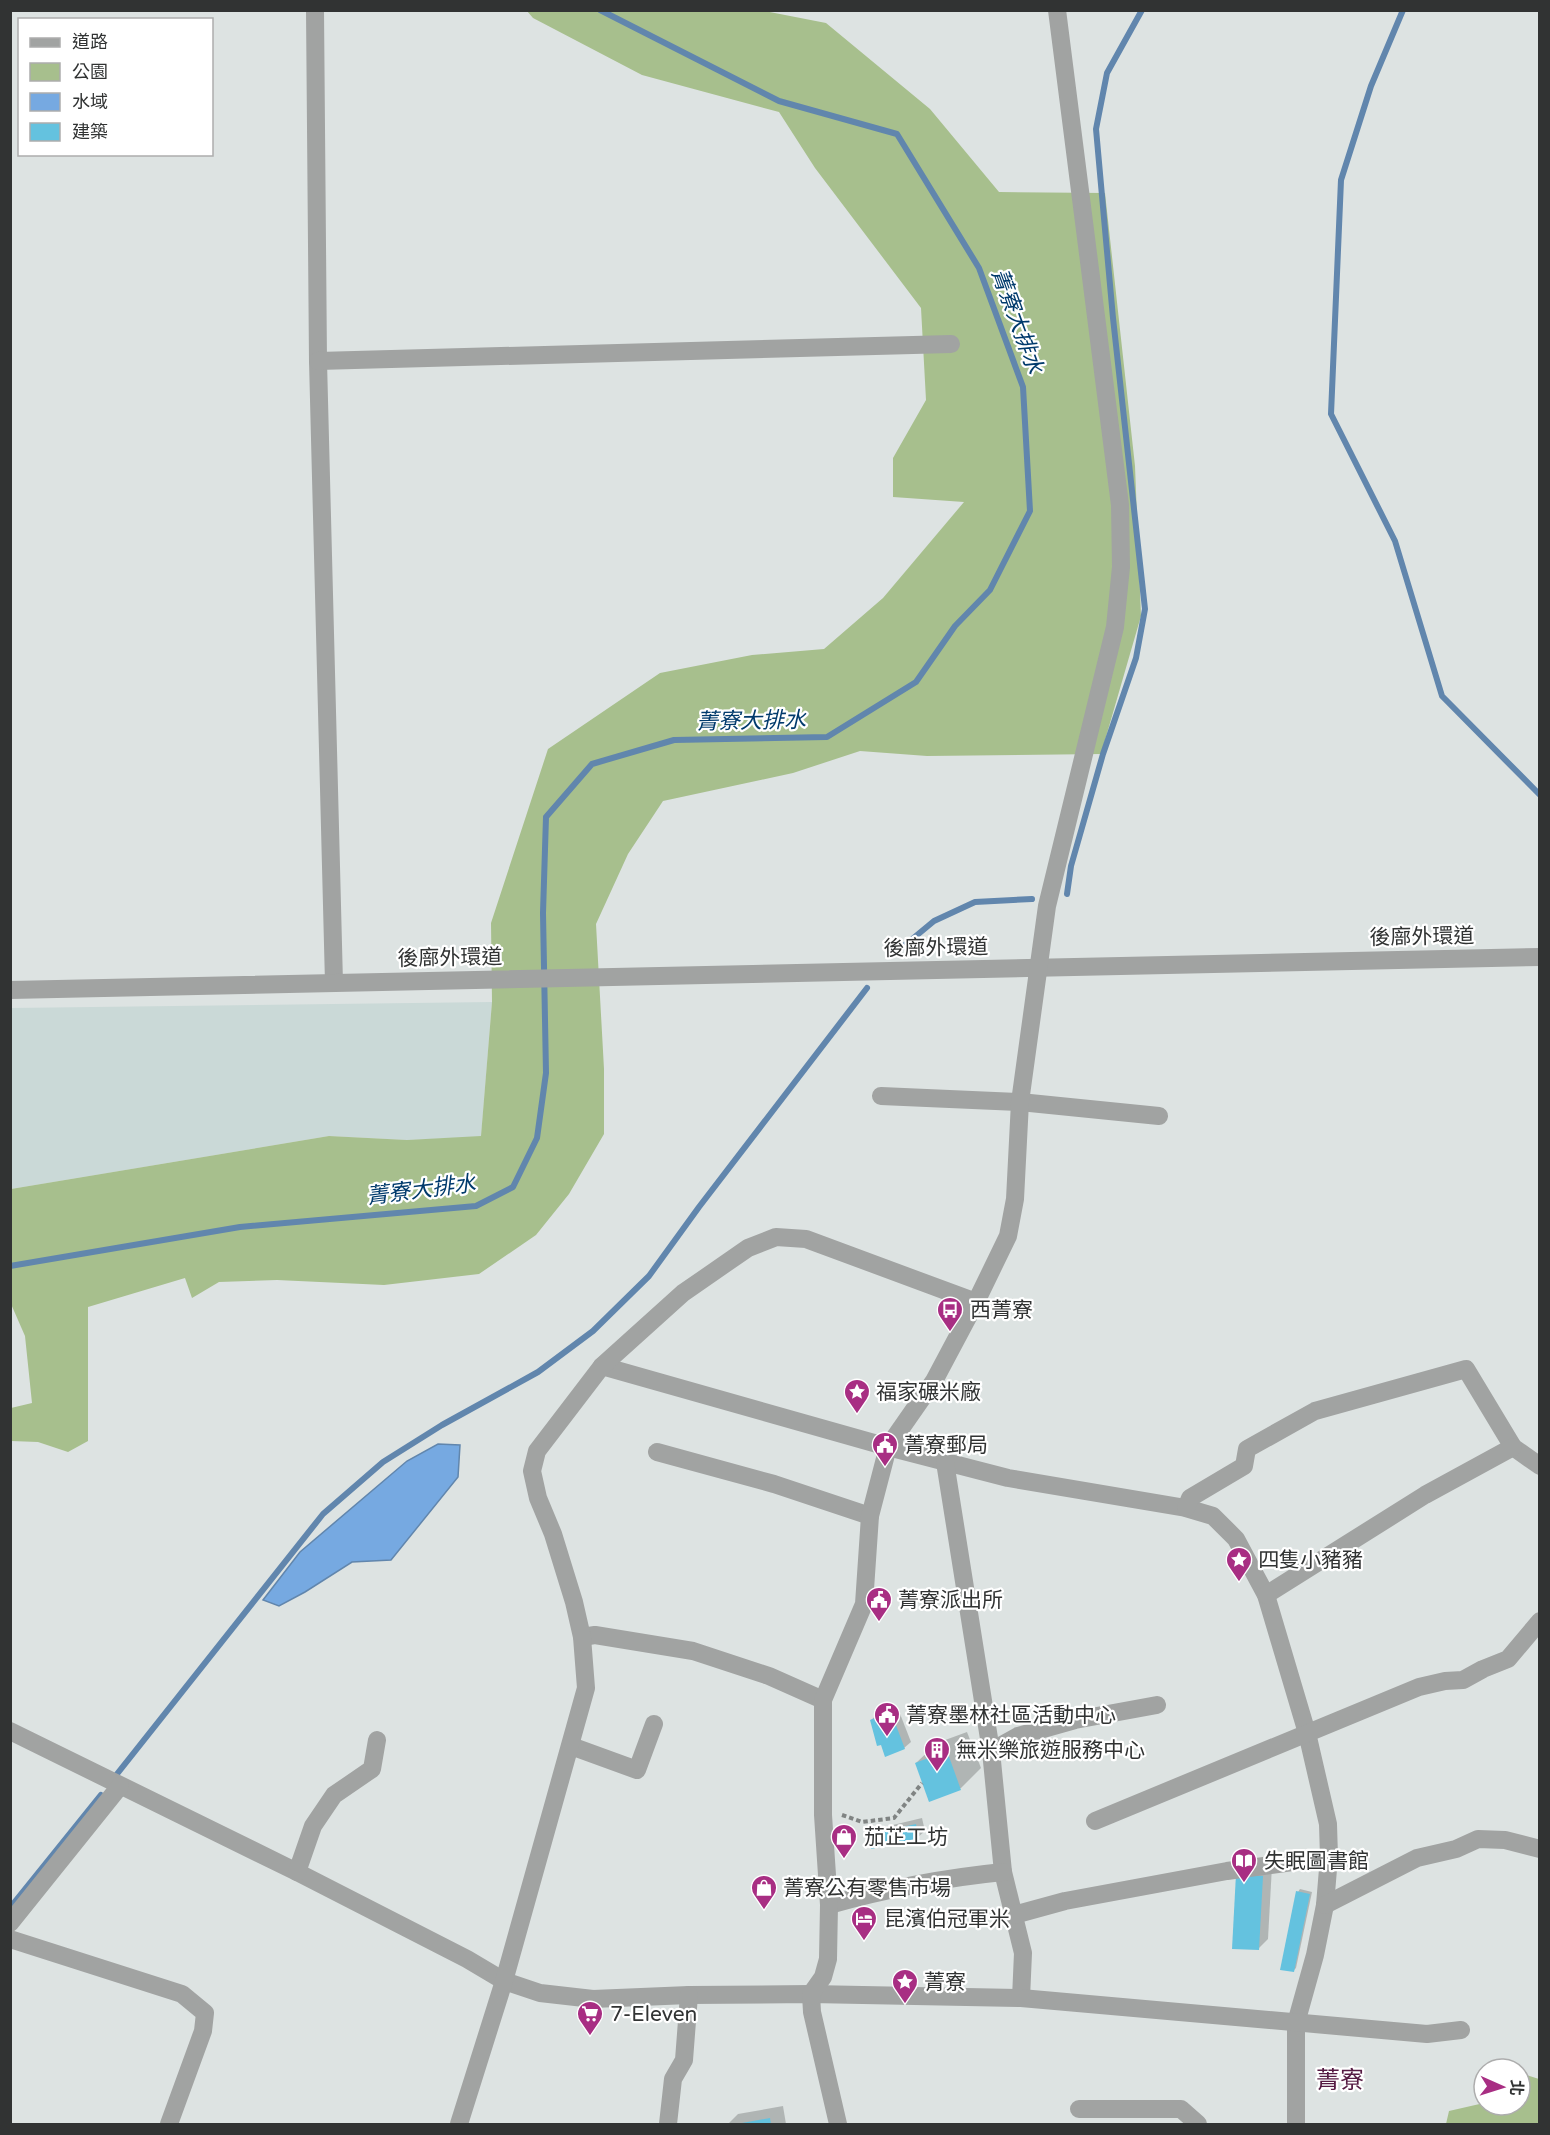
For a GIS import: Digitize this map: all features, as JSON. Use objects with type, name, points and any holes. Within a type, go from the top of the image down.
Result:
[{"type":"street","points":[[315,10],[318,361],[334,983]]},
{"type":"street","points":[[838,2124],[812,2012],[811,1994],[823,1977],[828,1959],[829,1905],[823,1815],[823,1700],[864,1604],[870,1516],[888,1447],[934,1382],[1008,1236],[1015,1199],[1020,1102],[1047,906],[1115,627],[1121,567],[1120,505],[1057,10]]},
{"type":"street","points":[[318,361],[951,344]]},
{"type":"street","name":"後廍外環道","points":[[10,990],[1539,957]]},
{"type":"street","points":[[881,1096],[1020,1102],[1159,1116]]},
{"type":"street","points":[[459,2124],[504,1981],[586,1688],[582,1637],[574,1602],[553,1534],[538,1498],[532,1471],[537,1451],[602,1366],[683,1293],[748,1248],[776,1237],[806,1239],[976,1302]]},
{"type":"street","points":[[602,1366],[945,1462],[1040,1485],[1186,1508],[1213,1516],[1236,1539],[1266,1595],[1307,1733],[1328,1824],[1329,1857],[1325,1905],[1315,1955],[1296,2023],[1296,2124]]},
{"type":"street","points":[[1186,1508],[1190,1498],[1244,1466],[1247,1449],[1315,1411],[1466,1369],[1513,1447],[1539,1466]]},
{"type":"street","points":[[1266,1595],[1425,1495],[1513,1447]]},
{"type":"street","points":[[657,1452],[774,1484],[870,1516]]},
{"type":"street","points":[[945,1462],[991,1751],[1003,1872],[1023,1953],[1021,1998]]},
{"type":"street","points":[[1095,1821],[1419,1687],[1445,1681],[1463,1680],[1508,1659],[1539,1621]]},
{"type":"street","points":[[582,1637],[595,1635],[693,1651],[769,1676],[823,1700]]},
{"type":"street","points":[[991,1751],[1018,1736],[1075,1720],[1157,1705]]},
{"type":"street","points":[[571,1746],[637,1770],[654,1724]]},
{"type":"street","points":[[10,1731],[297,1872],[467,1959],[504,1981],[540,1994],[593,1999],[811,1994],[1021,1998],[1426,2034],[1461,2030]]},
{"type":"street","points":[[297,1872],[313,1826],[334,1795],[372,1768],[377,1740]]},
{"type":"street","points":[[10,1923],[120,1786]]},
{"type":"street","points":[[1325,1905],[1417,1858],[1456,1849],[1478,1839],[1505,1840],[1539,1849]]},
{"type":"street","points":[[1014,1914],[1065,1901],[1227,1871],[1329,1857]]},
{"type":"street","points":[[829,1905],[875,1892],[951,1877],[1003,1872]]},
{"type":"street","points":[[10,1940],[182,1994],[205,2013],[203,2031],[169,2124]]},
{"type":"street","points":[[668,2124],[673,2079],[684,2060],[689,1995]]},
{"type":"street","points":[[1079,2109],[1181,2109],[1198,2124]]},
{"type":"path","points":[[823,1815],[837,1814],[862,1822],[894,1818],[922,1783]]},
{"type":"shaded area","points":[[492,1002],[481,1137],[407,1140],[329,1136],[11,1189],[11,1008]]},
{"type":"green space","points":[[760,10],[826,23],[930,109],[999,192],[1105,193],[1135,466],[1141,616],[1101,754],[927,756],[860,751],[793,773],[663,801],[628,854],[596,924],[604,1069],[604,1134],[569,1194],[536,1235],[479,1274],[384,1285],[277,1280],[219,1282],[192,1298],[185,1278],[88,1307],[88,1441],[68,1452],[38,1442],[11,1441],[11,1408],[32,1403],[25,1336],[11,1304],[11,1189],[329,1136],[407,1140],[481,1136],[492,1002],[491,923],[548,749],[660,673],[752,655],[824,649],[883,598],[964,502],[893,497],[893,458],[926,400],[921,308],[815,168],[779,112],[642,75],[533,18],[527,11]]},
{"type":"green space","points":[[1532,2077],[1539,2079],[1539,2124],[1446,2124],[1449,2111],[1472,2106],[1472,2117],[1532,2117]]},
{"type":"water","points":[[438,1444],[460,1445],[458,1477],[391,1560],[352,1562],[279,1606],[263,1600],[300,1552],[407,1461]]},
{"type":"building","name":"菁寮墨林社區活動中心","points":[[891,1712],[905,1749],[885,1757],[881,1745],[877,1746],[870,1720]]},
{"type":"building","name":"無米樂旅遊服務中心","points":[[947,1751],[961,1790],[929,1802],[915,1763]]},
{"type":"building","points":[[916,1824],[919,1838],[871,1849],[868,1835]]},
{"type":"building","points":[[1236,1874],[1263,1876],[1259,1950],[1232,1949]]},
{"type":"building","points":[[1296,1891],[1310,1894],[1294,1972],[1280,1970]]},
{"type":"building","points":[[770,2118],[771,2124],[742,2124],[742,2123]]},
{"type":"waterway","name":"菁寮大排水","points":[[10,1266],[240,1227],[476,1206],[513,1187],[537,1138],[546,1073],[543,913],[546,817],[592,764],[674,740],[827,737],[916,682],[955,626],[990,590],[1030,511],[1023,387],[979,268],[897,134],[779,101],[600,10]]},
{"type":"waterway","points":[[1067,894],[1071,866],[1103,754],[1136,658],[1145,609],[1113,318],[1096,129],[1107,73],[1142,10]]},
{"type":"waterway","points":[[1403,10],[1371,86],[1341,180],[1331,414],[1395,541],[1442,696],[1540,795]]},
{"type":"waterway","points":[[893,955],[934,921],[975,902],[1032,899]]},
{"type":"waterway","points":[[117,1774],[323,1514],[383,1462],[442,1425],[538,1372],[593,1331],[649,1276],[867,988]]},
{"type":"waterway","points":[[10,1908],[101,1795]]},
{"type":"place","name":"西菁寮","points":[[950,1333]]},
{"type":"place","name":"福家碾米廠","points":[[857,1415]]},
{"type":"place","name":"菁寮郵局","points":[[885,1468]]},
{"type":"place","name":"四隻小豬豬","points":[[1239,1583]]},
{"type":"place","name":"菁寮派出所","points":[[879,1623]]},
{"type":"place","name":"菁寮墨林社區活動中心","points":[[887,1738]]},
{"type":"place","name":"無米樂旅遊服務中心","points":[[937,1773]]},
{"type":"place","name":"茄芷工坊","points":[[844,1860]]},
{"type":"place","name":"失眠圖書館","points":[[1244,1884]]},
{"type":"place","name":"菁寮公有零售市場","points":[[764,1911]]},
{"type":"place","name":"昆濱伯冠軍米","points":[[864,1942]]},
{"type":"place","name":"菁寮","points":[[905,2005]]},
{"type":"place","name":"7-Eleven","points":[[590,2037]]},
{"type":"district","name":"菁寮","points":[[1340,2080]]}]
